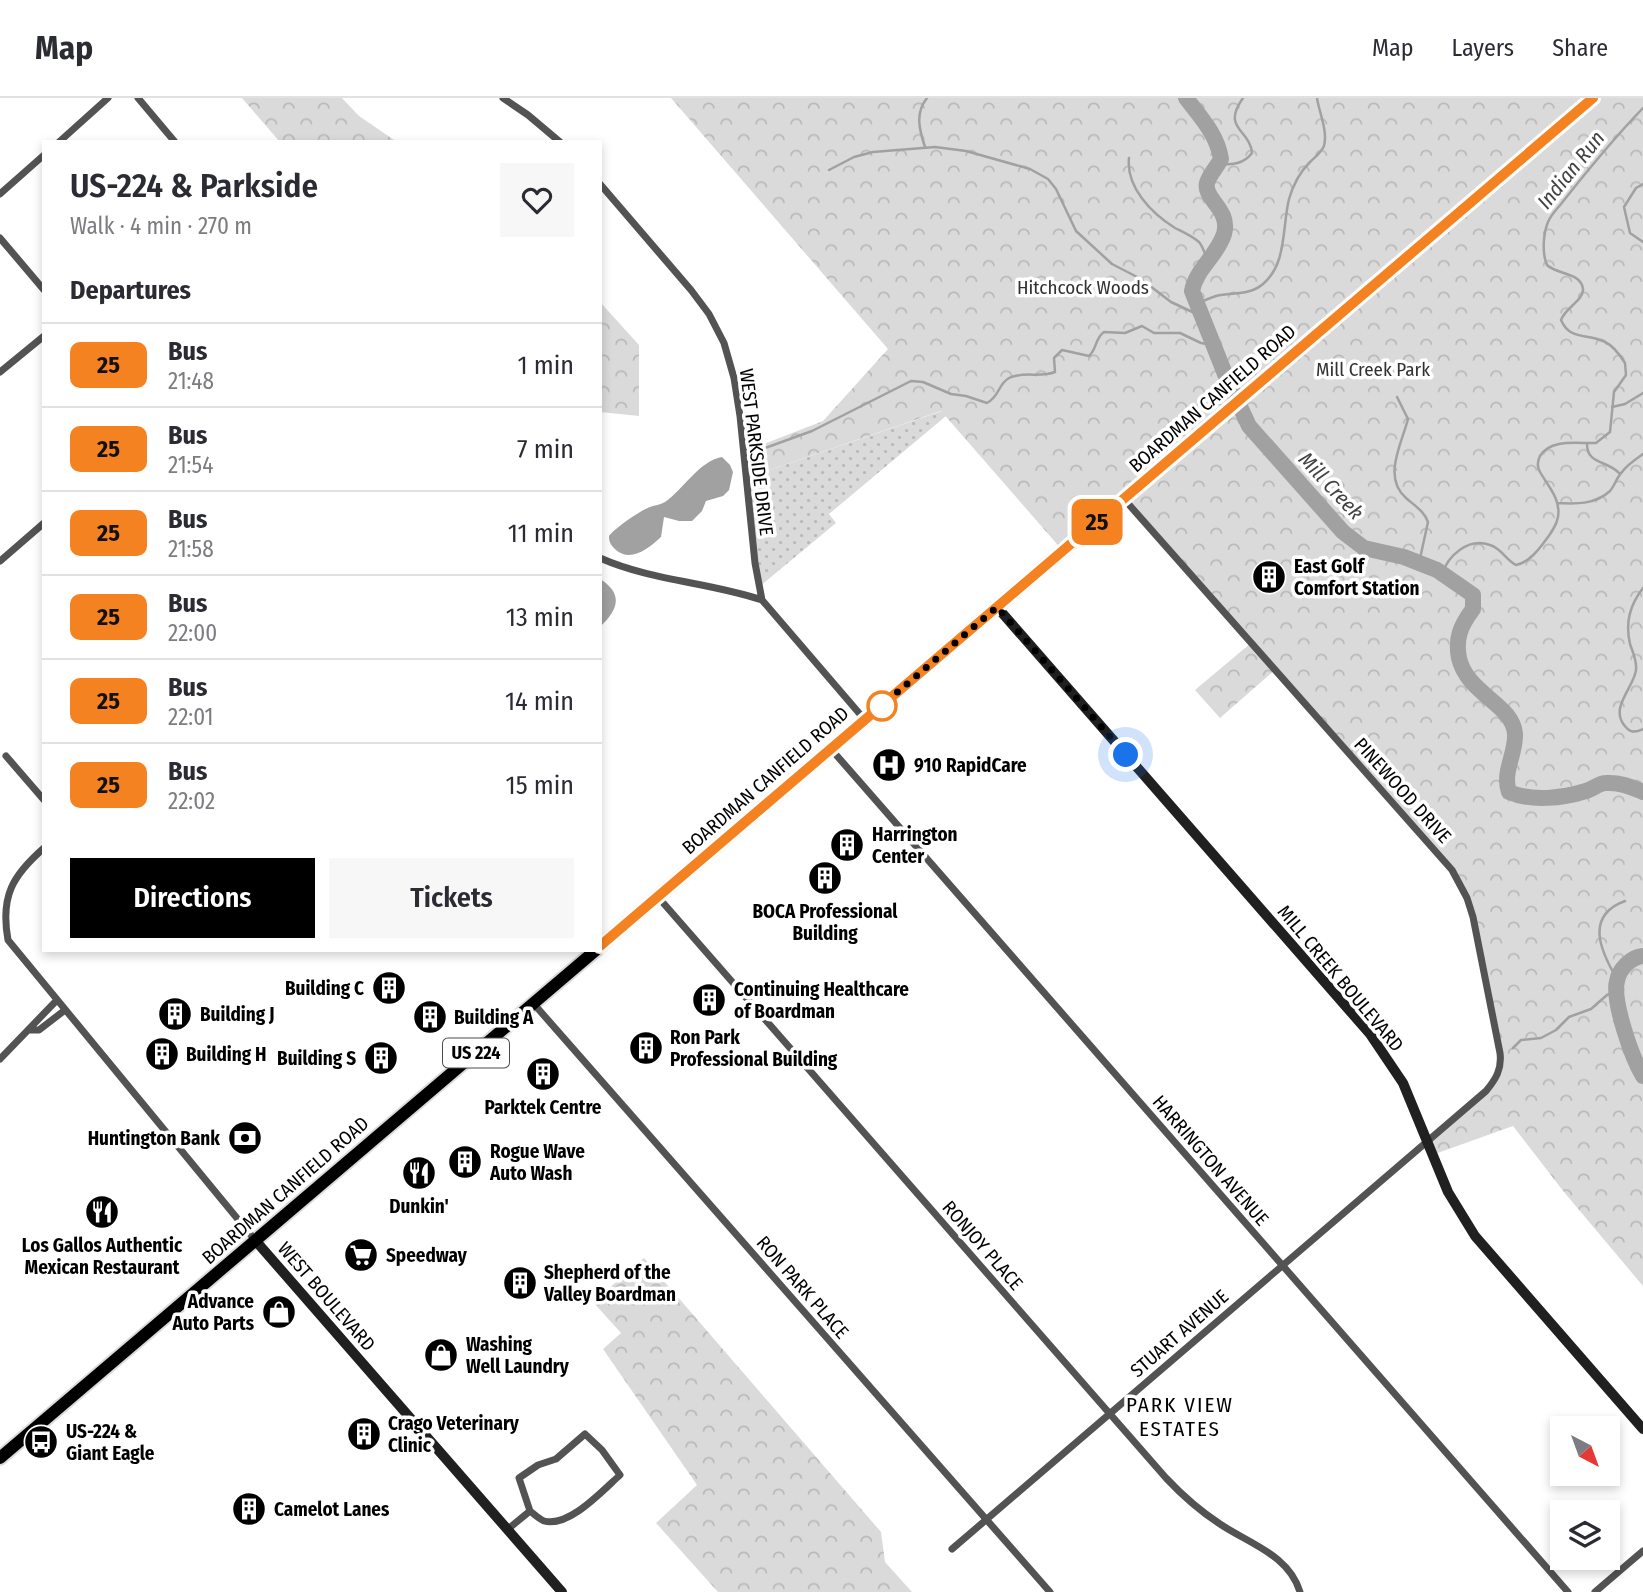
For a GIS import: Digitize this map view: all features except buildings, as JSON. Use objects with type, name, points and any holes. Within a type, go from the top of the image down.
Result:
[{"type":"main road","name":"BOARDMAN CANFIELD ROAD","points":[[602,944],[1593,98]]},
{"type":"main road","name":"BOARDMAN CANFIELD ROAD","points":[[0,1458],[594,952]]},
{"type":"street","points":[[61,140],[108,98]]},
{"type":"street","points":[[138,98],[173,140]]},
{"type":"street","points":[[503,98],[558,140]]},
{"type":"street","points":[[0,194],[42,157]]},
{"type":"street","name":"WEST PARKSIDE DRIVE","points":[[602,186],[691,290],[709,314],[724,343],[734,378],[740,416],[755,563],[762,600]]},
{"type":"street","points":[[0,238],[42,288]]},
{"type":"street","points":[[0,372],[42,338]]},
{"type":"street","name":"PINEWOOD DRIVE","points":[[1124,499],[1444,860],[1460,882],[1473,917],[1500,1053],[1500,1066],[1486,1091],[1427,1140]]},
{"type":"street","points":[[0,561],[42,525]]},
{"type":"street","points":[[602,559],[639,573],[723,588],[762,600],[865,720]]},
{"type":"street","name":"MILL CREEK BOULEVARD","points":[[997,607],[1370,1034],[1403,1083],[1448,1192],[1475,1236],[1643,1429]]},
{"type":"street","name":"HARRINGTON AVENUE","points":[[831,749],[1568,1592]]},
{"type":"street","points":[[5,756],[42,798]]},
{"type":"street","name":"WEST BOULEVARD","points":[[42,850],[16,872],[1,902],[5,933],[12,945],[256,1240],[562,1592]]},
{"type":"street","name":"RONJOY PLACE","points":[[658,897],[1166,1478],[1192,1503],[1222,1525],[1284,1563],[1292,1572],[1300,1592]]},
{"type":"street","points":[[0,1059],[57,1000]]},
{"type":"street","name":"RON PARK PLACE","points":[[533,1003],[1050,1592]]},
{"type":"street","points":[[30,1030],[39,1030],[65,1010]]},
{"type":"street","name":"STUART AVENUE","points":[[952,1549],[1427,1140]]},
{"type":"street","points":[[585,1434],[602,1450],[620,1475],[579,1511],[559,1522],[543,1521],[530,1511],[519,1478],[538,1465],[556,1459],[585,1434]]},
{"type":"street","points":[[508,1530],[530,1511]]},
{"type":"street","points":[[1595,1592],[1643,1550]]},
{"type":"green space","points":[[242,98],[342,98],[359,116],[394,140],[278,140]]},
{"type":"green space","name":"Mill Creek Park","points":[[671,98],[1643,98],[1643,1286],[1513,1126],[1432,1155],[1427,1141],[1486,1091],[1500,1066],[1473,917],[1460,882],[1275,670],[1220,718],[1195,690],[1251,643],[1124,500],[1063,551],[941,411],[746,478],[743,452],[823,421],[888,349]]},
{"type":"green space","points":[[602,304],[639,345],[639,416],[602,412]]},
{"type":"green space","points":[[942,411],[946,416],[829,514],[836,523],[759,587],[746,478]]},
{"type":"green space","points":[[644,1258],[881,1532],[885,1562],[912,1592],[718,1592],[656,1523],[697,1485],[603,1349],[621,1333],[593,1302]]},
{"type":"shaded area","points":[[722,457],[733,472],[729,490],[723,496],[706,501],[702,511],[692,521],[664,517],[661,537],[640,552],[628,555],[616,550],[609,536],[635,515],[665,502],[706,464]]},
{"type":"shaded area","points":[[602,580],[613,590],[615,596],[616,602],[602,625]]},
{"type":"waterway","points":[[925,147],[919,121],[927,98]]},
{"type":"waterway","name":"Mill Creek","points":[[1186,98],[1208,127],[1219,150],[1221,159],[1208,180],[1207,189],[1221,211],[1225,225],[1221,242],[1198,276],[1192,291],[1249,426],[1343,532],[1364,548],[1404,557],[1437,570],[1473,595],[1473,609],[1462,626],[1459,638],[1459,658],[1471,681],[1499,706],[1512,724],[1515,741],[1507,777],[1509,792],[1527,797],[1558,797],[1586,791],[1603,783],[1625,785],[1643,792]]},
{"type":"waterway","points":[[1219,164],[1237,163],[1252,153],[1247,139],[1236,123],[1237,108],[1243,98]]},
{"type":"waterway","points":[[1196,304],[1216,296],[1258,288],[1271,276],[1280,256],[1289,199],[1297,179],[1324,146],[1324,128],[1317,98]]},
{"type":"waterway","name":"Indian Run","points":[[1442,574],[1454,555],[1474,544],[1482,543],[1494,547],[1516,565],[1530,558],[1552,532],[1558,517],[1556,499],[1538,468],[1540,456],[1545,450],[1558,444],[1596,443],[1610,432],[1614,392],[1626,375],[1625,363],[1608,344],[1599,339],[1574,334],[1565,327],[1561,320],[1581,297],[1583,289],[1578,279],[1547,265],[1544,238],[1548,222],[1554,213],[1643,108]]},
{"type":"waterway","points":[[829,170],[854,157],[873,152],[935,147],[966,151],[1030,169],[1048,179],[1056,189],[1076,231],[1112,264],[1141,279],[1171,302],[1201,316]]},
{"type":"waterway","points":[[1129,158],[1132,179],[1142,198],[1166,222],[1199,242],[1208,262]]},
{"type":"waterway","points":[[1643,184],[1636,188],[1624,207],[1630,233],[1643,242]]},
{"type":"waterway","points":[[757,451],[812,431],[911,381],[923,382],[951,394],[987,403],[1009,378],[1055,372],[1054,358],[1062,350],[1089,356],[1104,332],[1125,333],[1142,326],[1154,333],[1180,333],[1201,343],[1213,345]]},
{"type":"waterway","points":[[1154,446],[1160,437],[1228,380]]},
{"type":"waterway","points":[[1612,407],[1625,404],[1643,393]]},
{"type":"waterway","points":[[1397,397],[1408,419],[1398,449],[1395,480],[1399,490],[1422,512],[1428,522],[1419,563]]},
{"type":"waterway","points":[[1587,444],[1590,456],[1620,474]]},
{"type":"waterway","points":[[1557,503],[1585,503],[1604,496],[1624,469],[1643,454]]},
{"type":"waterway","points":[[1643,588],[1632,607],[1628,621],[1636,670],[1620,711],[1620,718],[1628,730],[1635,732],[1643,729]]},
{"type":"waterway","points":[[1617,979],[1602,946],[1600,925],[1612,908],[1625,901]]},
{"type":"waterway","name":"Mill Creek","points":[[1643,956],[1630,961],[1623,968],[1616,990],[1624,1029],[1643,1076]]},
{"type":"waterway","points":[[1513,1048],[1521,1040],[1541,1038],[1556,1030],[1569,1017],[1591,1009],[1607,995],[1616,992]]},
{"type":"bus line","name":"25","points":[[602,944],[1593,98]]},
{"type":"place","name":"East Golf Comfort Station","points":[[1269,577]]},
{"type":"place","name":"910 RapidCare","points":[[889,765]]},
{"type":"place","name":"Harrington Center","points":[[847,845]]},
{"type":"place","name":"BOCA Professional Building","points":[[825,878]]},
{"type":"place","name":"Building C","points":[[389,988]]},
{"type":"place","name":"Continuing Healthcare of Boardman","points":[[709,1000]]},
{"type":"place","name":"Building J","points":[[175,1014]]},
{"type":"place","name":"Building A","points":[[430,1017]]},
{"type":"place","name":"Ron Park Professional Building","points":[[646,1048]]},
{"type":"place","name":"Building H","points":[[162,1054]]},
{"type":"place","name":"Building S","points":[[381,1058]]},
{"type":"place","name":"Parktek Centre","points":[[543,1074]]},
{"type":"place","name":"Huntington Bank","points":[[245,1138]]},
{"type":"place","name":"Rogue Wave Auto Wash","points":[[465,1162]]},
{"type":"place","name":"Dunkin'","points":[[419,1173]]},
{"type":"place","name":"Los Gallos Authentic Mexican Restaurant","points":[[102,1212]]},
{"type":"place","name":"Speedway","points":[[361,1255]]},
{"type":"place","name":"Shepherd of the Valley Boardman","points":[[520,1283]]},
{"type":"place","name":"Advance Auto Parts","points":[[279,1312]]},
{"type":"place","name":"Washing Well Laundry","points":[[441,1355]]},
{"type":"place","name":"Crago Veterinary Clinic","points":[[364,1434]]},
{"type":"place","name":"US-224 & Giant Eagle","points":[[41,1442]]},
{"type":"place","name":"Camelot Lanes","points":[[249,1509]]},
{"type":"district","name":"PARK VIEW ESTATES","points":[[1180,1417]]},
{"type":"route","points":[[882,706],[880,707],[997,607],[1126,755]]},
{"type":"park label","name":"Hitchcock Woods","points":[[1083,287]]}]
